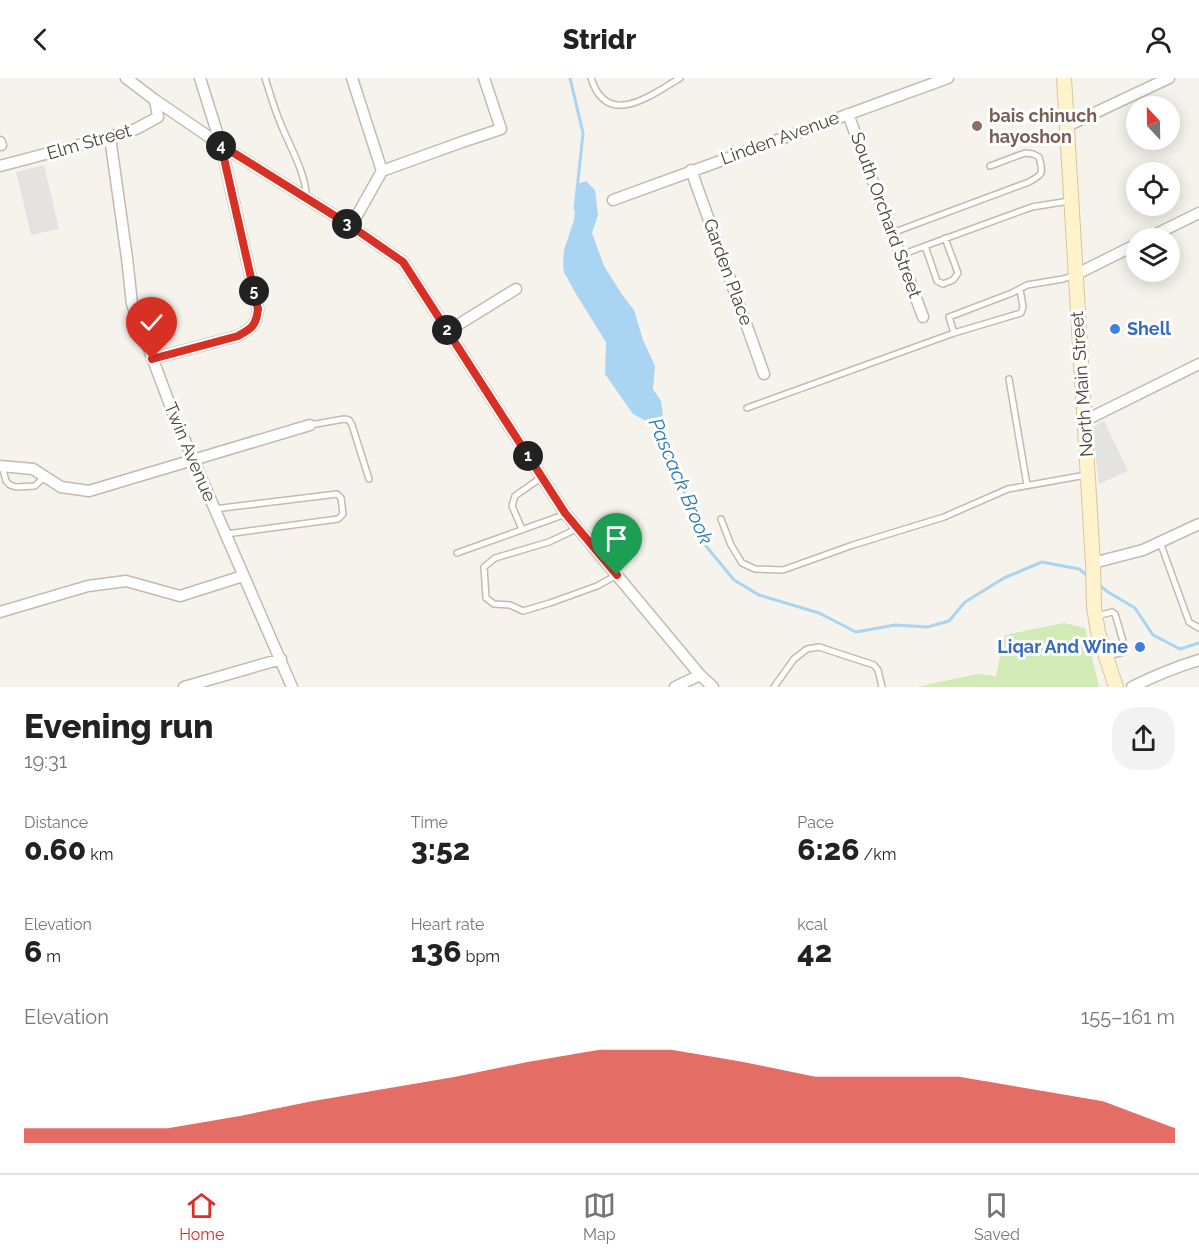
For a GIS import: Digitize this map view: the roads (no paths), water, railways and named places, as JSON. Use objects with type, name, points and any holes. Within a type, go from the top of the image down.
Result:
[{"type":"main road","name":"North Main Street","points":[[1064,78],[1095,616],[1116,687]]},
{"type":"street","points":[[126,78],[154,100],[221,145],[351,226],[403,262],[566,514],[700,675],[713,687]]},
{"type":"street","points":[[152,359],[238,336],[249,330],[256,322],[258,309],[221,145],[200,78]]},
{"type":"street","points":[[352,78],[382,171]]},
{"type":"street","points":[[351,226],[382,171],[501,129],[484,78]]},
{"type":"street","name":"Linden Avenue","points":[[613,200],[948,78]]},
{"type":"street","points":[[1067,126],[1169,78]]},
{"type":"street","name":"Elm Street","points":[[0,166],[136,129],[158,117],[154,100]]},
{"type":"street","name":"South Orchard Street","points":[[848,114],[923,317]]},
{"type":"street","name":"Twin Avenue","points":[[110,137],[132,304],[193,460],[292,687]]},
{"type":"street","name":"Garden Place","points":[[692,170],[765,374]]},
{"type":"street","points":[[1168,228],[1199,213]]},
{"type":"street","points":[[1075,275],[1126,250]]},
{"type":"street","points":[[448,331],[516,289]]},
{"type":"street","points":[[1084,421],[1199,364]]},
{"type":"street","points":[[1,466],[33,468],[61,487],[89,491],[310,425]]},
{"type":"street","points":[[1093,568],[1143,550],[1199,524]]},
{"type":"street","points":[[0,612],[88,586],[126,581],[180,596],[243,576]]},
{"type":"street","points":[[184,687],[281,659]]},
{"type":"street","points":[[1132,687],[1199,660]]},
{"type":"street","points":[[675,687],[700,675]]},
{"type":"lane","points":[[265,78],[278,119],[303,176],[306,198]]},
{"type":"lane","points":[[591,78],[603,100],[615,106],[630,104],[680,78]]},
{"type":"lane","points":[[892,233],[1029,182],[1040,176],[1042,171],[1038,157],[1025,153],[990,166]]},
{"type":"lane","points":[[901,256],[1032,207],[1071,201]]},
{"type":"lane","points":[[925,246],[938,281],[942,284],[953,279],[958,273],[945,238]]},
{"type":"lane","points":[[954,333],[949,317],[1027,285],[1075,275]]},
{"type":"lane","points":[[747,408],[954,333],[1021,313],[1023,307],[1020,289]]},
{"type":"lane","points":[[1009,379],[1027,485]]},
{"type":"lane","points":[[310,425],[349,420],[369,479]]},
{"type":"lane","points":[[1,466],[6,481],[16,487],[35,486],[45,476]]},
{"type":"lane","points":[[721,519],[731,545],[742,563],[755,569],[783,570],[890,533],[945,517],[1008,489],[1087,475]]},
{"type":"lane","points":[[522,529],[512,506],[515,496],[542,477]]},
{"type":"lane","points":[[214,509],[337,494],[341,498],[343,514],[338,519],[226,535]]},
{"type":"lane","points":[[457,553],[566,514]]},
{"type":"lane","points":[[577,527],[549,542],[495,558],[484,567],[486,598],[495,604],[510,605],[523,611],[597,586],[617,575]]},
{"type":"lane","points":[[1160,542],[1190,622],[1199,628]]},
{"type":"lane","points":[[1095,616],[1112,612],[1115,614],[1125,648],[1124,652],[1106,657]]},
{"type":"lane","points":[[774,687],[794,659],[807,649],[819,647],[874,665],[878,670],[882,687]]},
{"type":"water","points":[[586,181],[595,190],[598,215],[592,233],[604,266],[634,310],[643,340],[655,366],[653,389],[661,401],[663,414],[658,427],[633,414],[605,374],[606,342],[564,272],[564,250],[574,220],[578,184]]},
{"type":"waterway","name":"Pascack Brook","points":[[570,78],[583,133],[575,209]]},
{"type":"waterway","name":"Pascack Brook","points":[[657,425],[706,546],[734,580],[759,595],[819,613],[856,632],[895,625],[927,627],[949,621],[965,602],[1004,578],[1042,562],[1079,569],[1088,576]]},
{"type":"waterway","name":"Pascack Brook","points":[[1098,584],[1135,608],[1153,635],[1180,649],[1199,643]]},
{"type":"place","name":"bais chinuch hayoshon","points":[[977,126]]},
{"type":"place","name":"Shell","points":[[1115,329]]},
{"type":"place","name":"Liqar And Wine","points":[[1140,647]]}]
